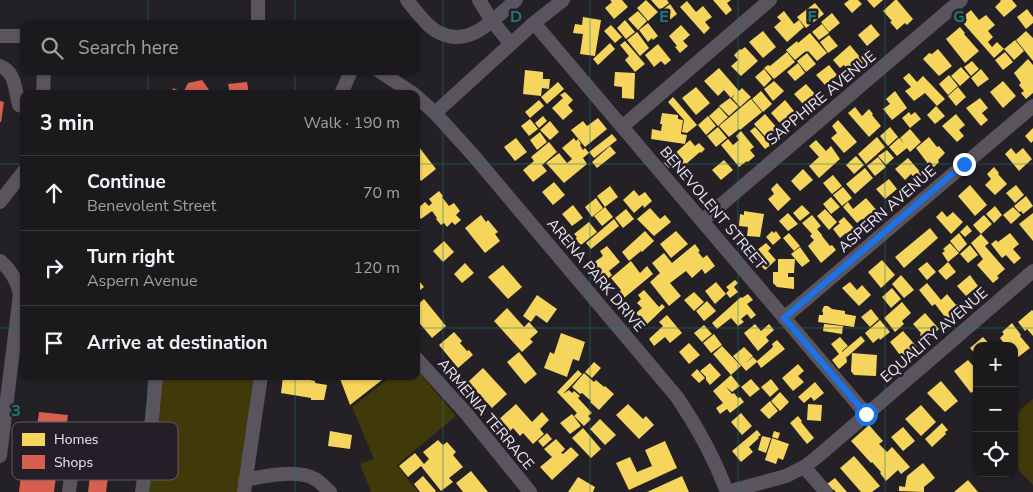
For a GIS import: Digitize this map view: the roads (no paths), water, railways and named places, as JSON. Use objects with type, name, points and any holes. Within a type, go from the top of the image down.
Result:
[{"type":"street","points":[[258,0],[258,20]]},
{"type":"street","points":[[407,0],[424,20],[440,33],[454,37],[466,36],[480,31],[516,0]]},
{"type":"street","points":[[479,0],[492,21],[511,44]]},
{"type":"street","points":[[435,113],[563,0]]},
{"type":"street","points":[[622,127],[770,0]]},
{"type":"street","name":"SAPPHIRE AVENUE","points":[[702,221],[961,0]]},
{"type":"street","name":"BENEVOLENT STREET","points":[[534,24],[866,414]]},
{"type":"street","points":[[0,36],[20,36]]},
{"type":"street","points":[[0,66],[5,68],[12,76],[20,106]]},
{"type":"street","points":[[43,90],[44,75]]},
{"type":"street","points":[[343,90],[349,75]]},
{"type":"street","name":"ARENA PARK DRIVE","points":[[385,75],[408,90]]},
{"type":"street","name":"ARENA PARK DRIVE","points":[[420,100],[435,113],[473,155],[677,397],[698,428],[727,492]]},
{"type":"street","name":"ASPERN AVENUE","points":[[784,318],[1033,106]]},
{"type":"street","points":[[0,202],[20,176]]},
{"type":"street","points":[[0,261],[9,268],[18,283],[20,294],[4,400],[0,456]]},
{"type":"street","name":"EQUALITY AVENUE","points":[[727,492],[786,476],[816,458],[1033,271]]},
{"type":"street","name":"ARMENIA TERRACE","points":[[420,362],[465,412],[530,492]]},
{"type":"street","points":[[151,422],[156,380]]},
{"type":"street","points":[[259,380],[244,486],[280,474],[292,474],[314,478],[322,490]]},
{"type":"street","points":[[804,466],[826,492]]}]
